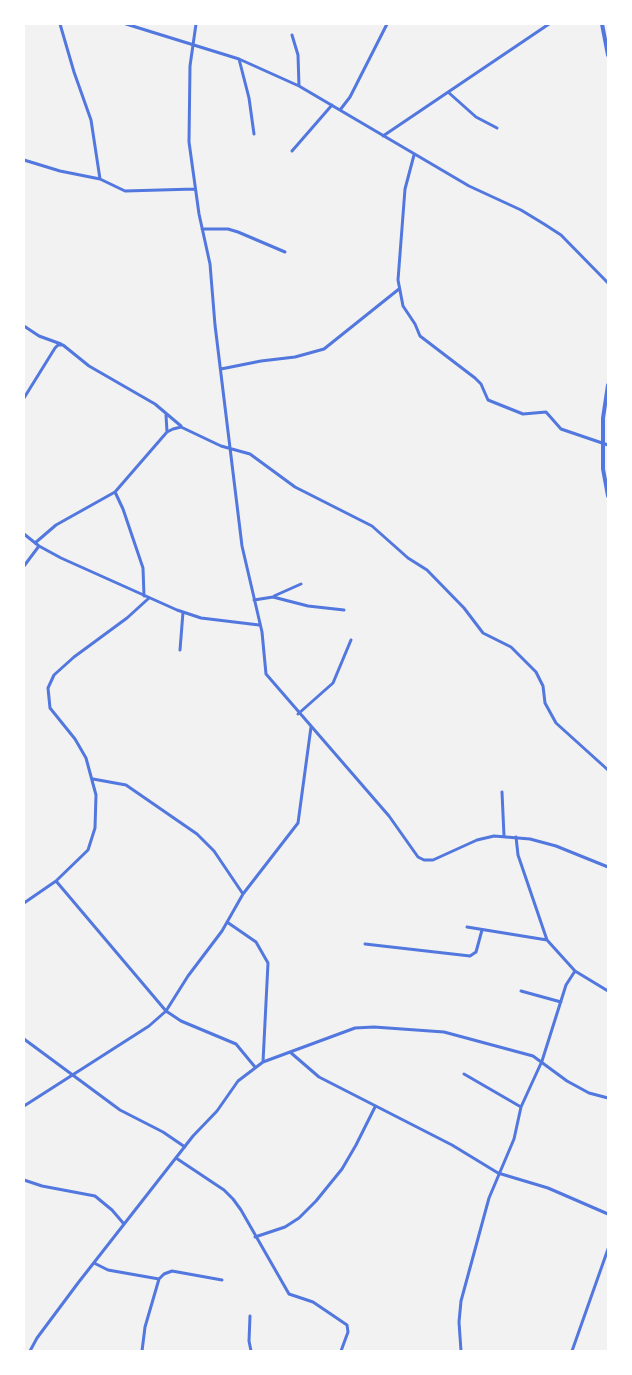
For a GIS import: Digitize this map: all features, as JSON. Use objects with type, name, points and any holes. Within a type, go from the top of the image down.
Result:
[{"type":"street","points":[[60,24],[91,120],[100,179]]},
{"type":"street","points":[[126,24],[194,44],[239,60],[299,86],[414,155],[469,186],[521,210],[561,235],[591,263],[608,283]]},
{"type":"street","points":[[196,24],[190,66],[189,142],[195,189],[210,264],[215,325],[242,546],[259,625],[266,674],[298,714],[382,808],[418,857],[424,860],[433,860],[477,840],[504,836],[556,846],[608,867]]},
{"type":"street","points":[[340,110],[350,97],[387,24]]},
{"type":"street","points":[[383,136],[549,24]]},
{"type":"street","points":[[602,24],[608,55]]},
{"type":"street","points":[[292,35],[298,55],[299,86]]},
{"type":"street","points":[[239,60],[249,98],[254,134]]},
{"type":"street","points":[[448,92],[476,117],[497,128]]},
{"type":"street","points":[[292,151],[332,105]]},
{"type":"street","points":[[414,155],[405,189],[399,247],[399,289],[403,306],[415,324],[420,336],[475,378],[481,384],[488,400],[523,414],[546,412],[561,429],[608,445]]},
{"type":"street","points":[[24,160],[60,171],[100,179],[125,191],[195,189]]},
{"type":"street","points":[[202,229],[228,229],[285,252]]},
{"type":"street","points":[[221,369],[261,360],[295,357],[324,349],[399,289]]},
{"type":"street","points":[[24,326],[39,336],[63,345],[89,366],[155,404],[181,427],[231,450],[255,456],[295,487],[372,526],[408,558],[427,570],[464,608],[483,633],[511,647],[536,672],[542,686],[545,704],[556,722],[608,770]]},
{"type":"street","points":[[24,397],[55,348],[58,345],[63,345]]},
{"type":"street","points":[[608,385],[603,418],[604,469],[608,496]]},
{"type":"street","points":[[166,415],[167,432]]},
{"type":"street","points":[[36,543],[56,525],[115,492],[167,432],[181,427]]},
{"type":"street","points":[[115,492],[124,509],[143,568],[144,596]]},
{"type":"street","points":[[24,534],[39,546],[148,598],[183,612],[228,623],[259,625]]},
{"type":"street","points":[[24,566],[39,546]]},
{"type":"street","points":[[254,600],[273,597],[301,584]]},
{"type":"street","points":[[273,597],[308,606],[344,610]]},
{"type":"street","points":[[24,903],[56,881],[88,850],[93,839],[96,812],[93,779],[83,752],[50,708],[48,688],[54,675],[74,656],[127,618],[148,598]]},
{"type":"street","points":[[180,650],[183,612]]},
{"type":"street","points":[[298,714],[332,683],[351,640]]},
{"type":"street","points":[[24,1106],[149,1026],[166,1011],[227,922],[243,894],[298,823],[311,727]]},
{"type":"street","points":[[93,779],[126,785],[197,834],[214,851],[243,894]]},
{"type":"street","points":[[502,792],[504,836]]},
{"type":"street","points":[[516,837],[520,863],[547,940],[575,971],[608,991]]},
{"type":"street","points":[[56,881],[166,1011],[181,1021],[236,1044],[256,1067]]},
{"type":"street","points":[[227,922],[256,942],[268,963],[263,1062]]},
{"type":"street","points":[[467,927],[547,940]]},
{"type":"street","points":[[365,944],[470,956],[476,952],[482,930]]},
{"type":"street","points":[[461,1351],[459,1322],[461,1300],[498,1172],[514,1139],[521,1107],[542,1061],[566,985],[575,971]]},
{"type":"street","points":[[520,991],[561,1002]]},
{"type":"street","points":[[30,1351],[37,1338],[176,1158],[217,1111],[238,1082],[263,1062],[355,1028],[374,1027],[444,1032],[517,1050],[542,1061],[566,1081],[589,1093],[608,1098]]},
{"type":"street","points":[[24,1039],[72,1077],[120,1110],[163,1132],[185,1147]]},
{"type":"street","points":[[290,1052],[319,1077],[452,1145],[498,1172],[548,1188],[608,1214]]},
{"type":"street","points":[[464,1074],[521,1107]]},
{"type":"street","points":[[255,1237],[285,1226],[299,1218],[316,1201],[342,1169],[375,1107]]},
{"type":"street","points":[[176,1158],[224,1190],[233,1199],[242,1210],[255,1237],[289,1294],[313,1302],[347,1325],[348,1332],[341,1351]]},
{"type":"street","points":[[24,1180],[42,1186],[95,1196],[124,1224]]},
{"type":"street","points":[[572,1351],[608,1249]]},
{"type":"street","points":[[94,1263],[108,1270],[159,1279]]},
{"type":"street","points":[[142,1351],[145,1327],[159,1279],[164,1274],[172,1271],[222,1280]]},
{"type":"street","points":[[250,1316],[248,1341],[250,1351]]}]
